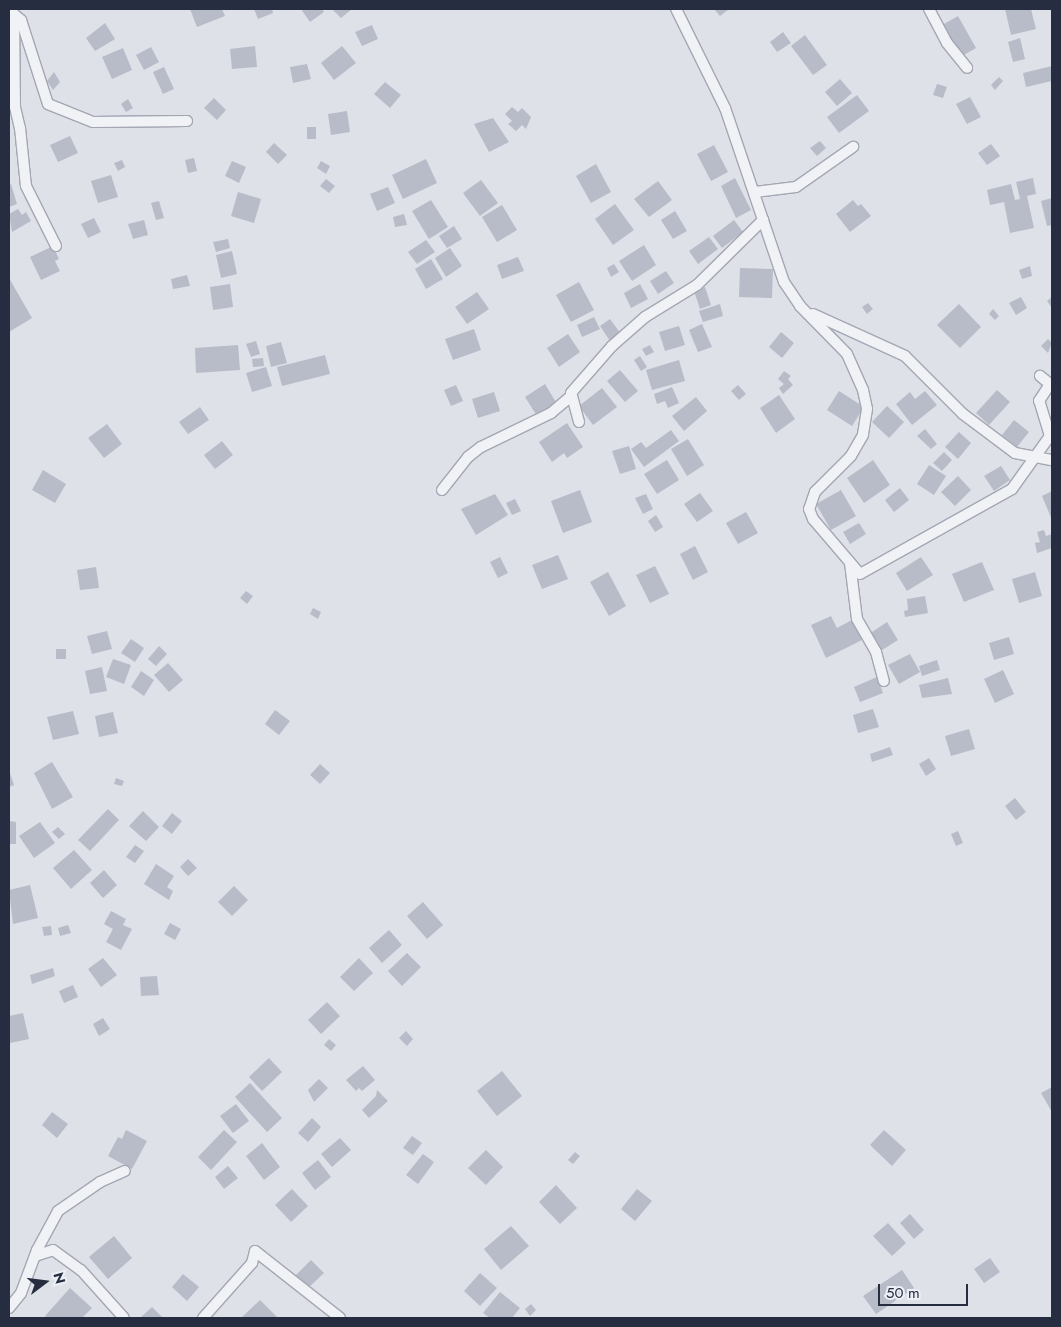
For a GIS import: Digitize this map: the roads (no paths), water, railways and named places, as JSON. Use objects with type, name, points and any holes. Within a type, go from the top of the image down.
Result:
[{"type":"street","points":[[676,9],[725,108],[784,282],[800,306],[810,313],[905,356],[963,414],[1015,453],[1040,455],[1052,460]]},
{"type":"street","points":[[929,9],[947,43],[967,68]]},
{"type":"street","points":[[12,12],[21,20],[48,104],[93,122],[187,121]]},
{"type":"street","points":[[12,12],[14,107],[20,128],[26,186],[56,246]]},
{"type":"street","points":[[755,192],[796,187],[853,147]]},
{"type":"street","points":[[442,490],[468,458],[482,447],[551,413],[570,397],[617,341],[652,312],[697,285],[763,220]]},
{"type":"street","points":[[810,313],[847,354],[860,379],[866,400],[863,435],[851,456],[816,492],[809,509],[813,519],[860,574],[1012,489],[1040,455],[1050,436],[1039,401],[1050,384],[1040,376]]},
{"type":"street","points":[[570,397],[579,422]]},
{"type":"street","points":[[850,563],[858,619],[876,652],[884,681]]},
{"type":"street","points":[[9,1308],[21,1294],[35,1256],[58,1211],[100,1182],[125,1171]]},
{"type":"street","points":[[35,1256],[53,1250],[81,1270],[124,1318]]},
{"type":"street","points":[[203,1318],[252,1263],[255,1251],[340,1318]]}]
